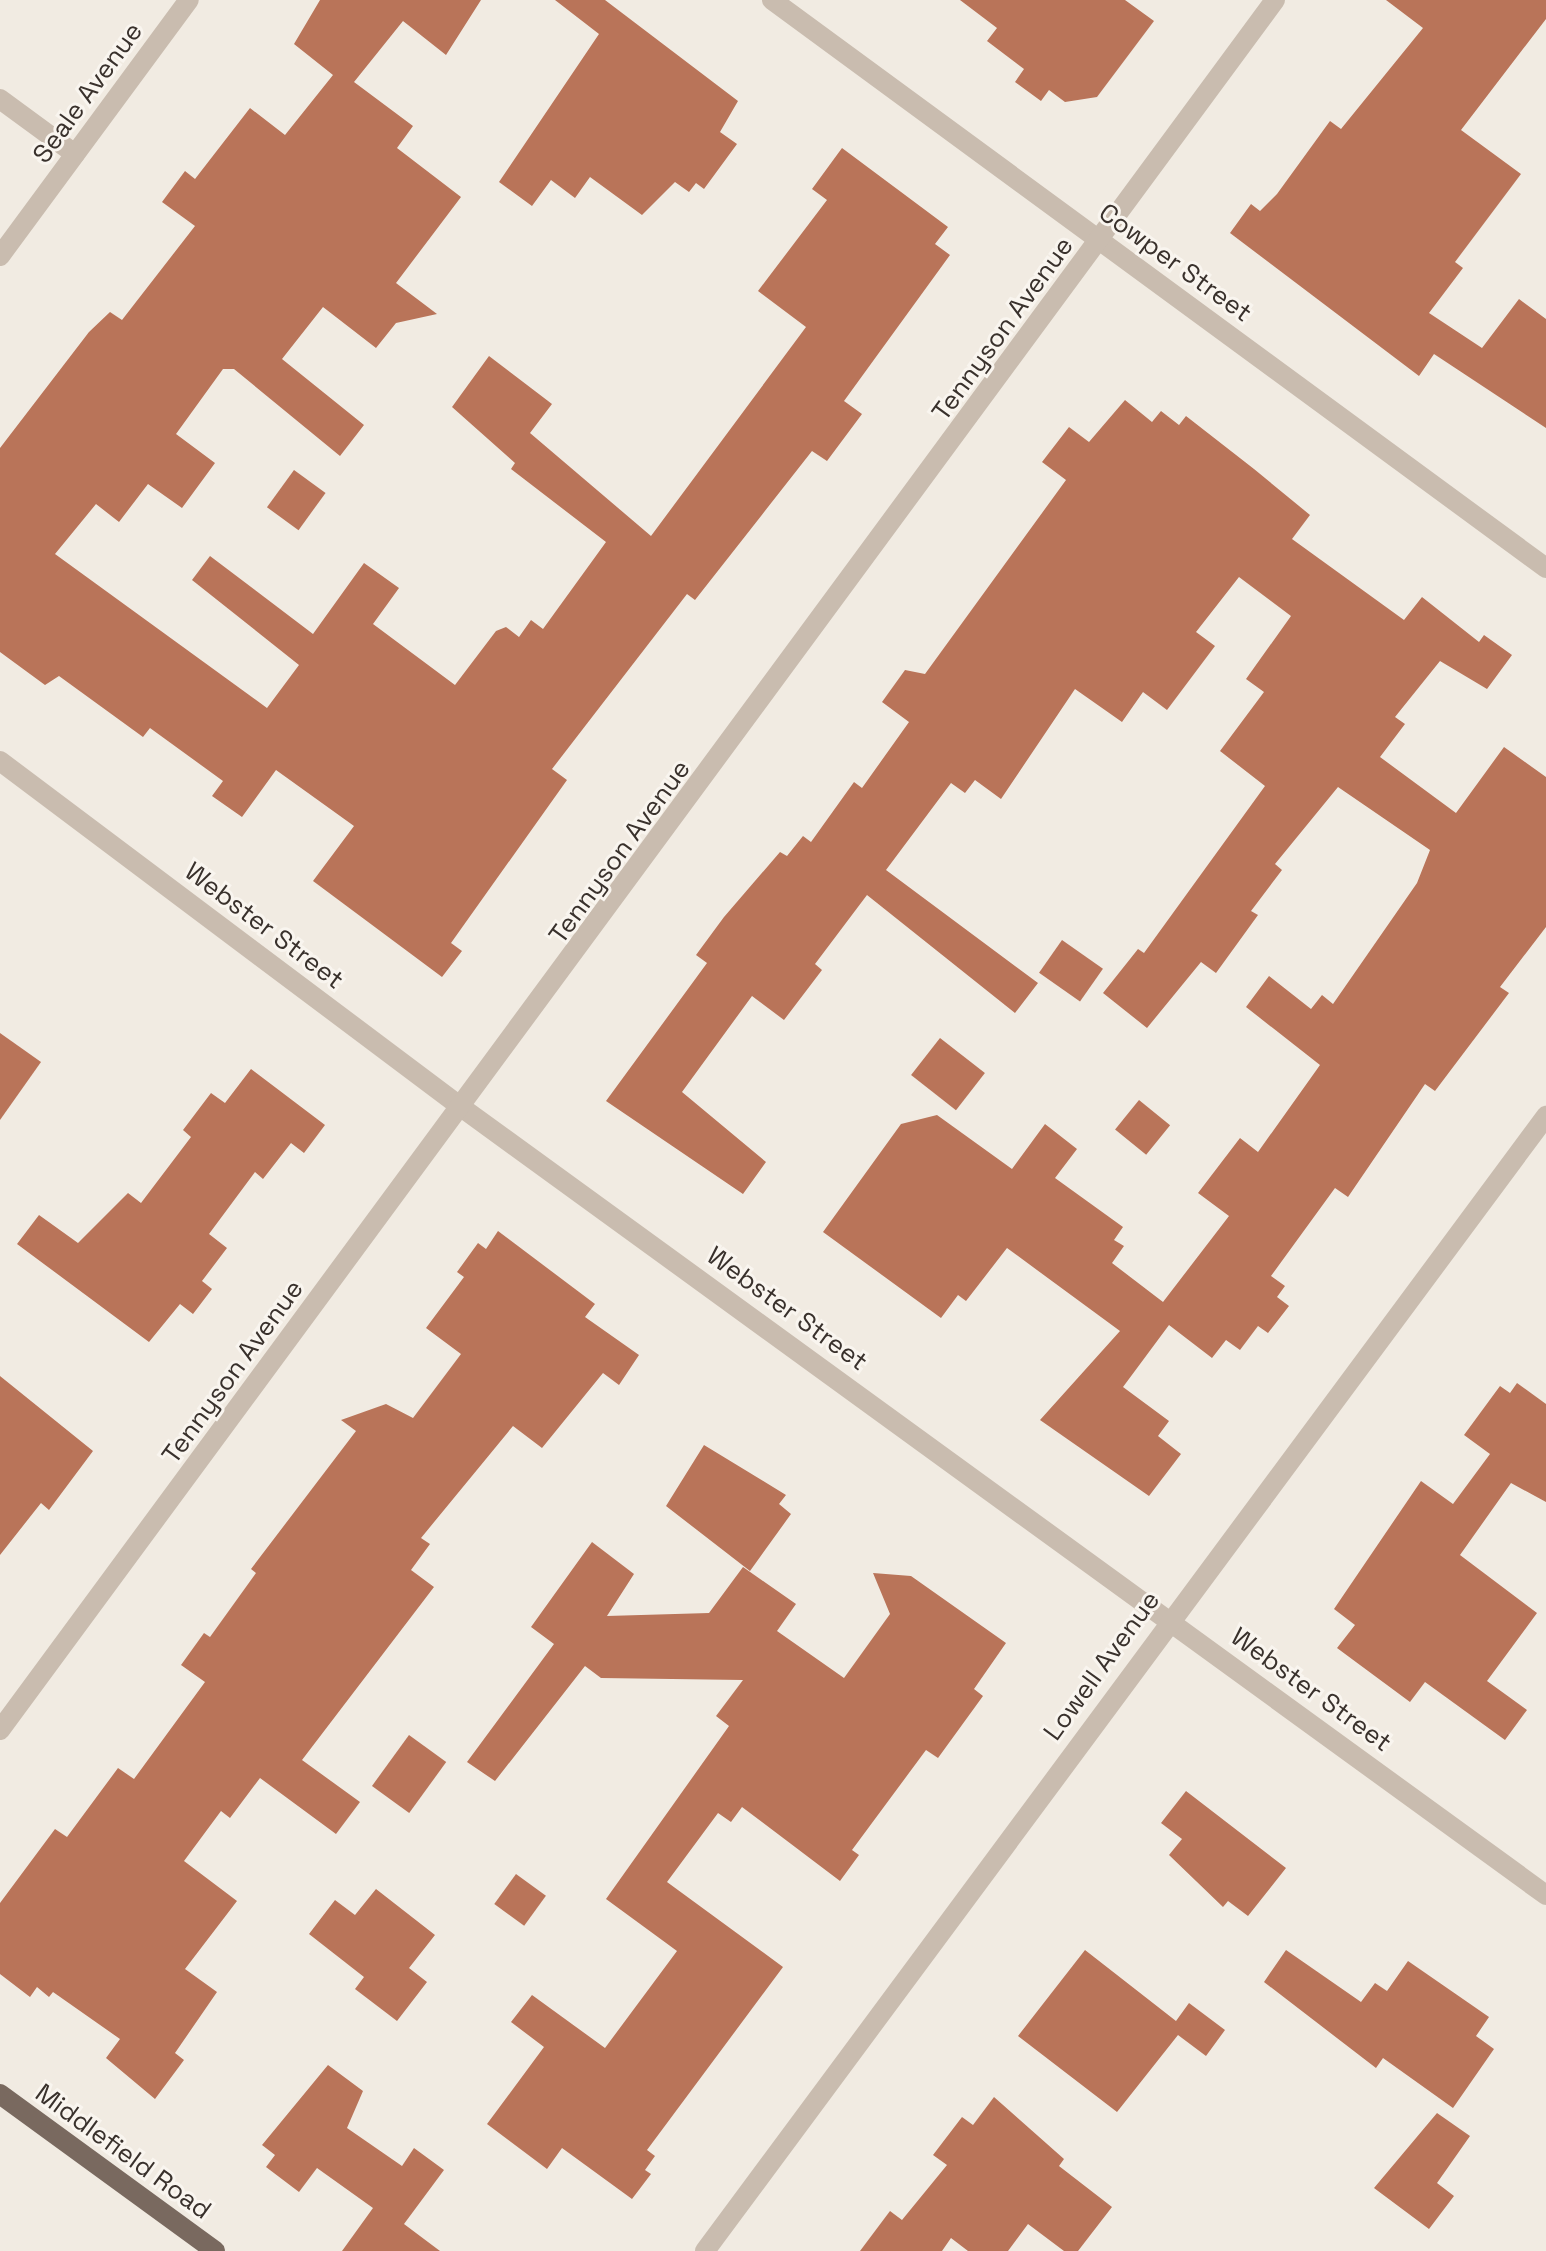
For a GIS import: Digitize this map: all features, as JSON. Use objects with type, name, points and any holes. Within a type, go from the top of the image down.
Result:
[{"type":"main road","name":"Middlefield Road","points":[[0,2094],[215,2251]]},
{"type":"street","name":"Seale Avenue","points":[[0,256],[189,0]]},
{"type":"street","name":"Cowper Street","points":[[772,0],[1546,568]]},
{"type":"street","name":"Tennyson Avenue","points":[[0,1730],[1275,0]]},
{"type":"street","points":[[0,99],[75,154]]},
{"type":"street","name":"Webster Street","points":[[0,761],[461,1107],[1169,1618],[1546,1895]]},
{"type":"street","name":"Lowell Avenue","points":[[705,2251],[1169,1618],[1546,1116]]},
{"type":"building","points":[[320,0],[481,0],[446,55],[403,21],[354,82],[413,126],[397,148],[461,197],[396,283],[437,314],[396,323],[376,348],[323,307],[282,359],[364,425],[340,456],[234,369],[223,369],[176,434],[215,463],[182,508],[148,484],[119,522],[96,504],[55,554],[267,708],[299,665],[192,580],[210,556],[313,634],[364,563],[399,588],[373,624],[455,685],[496,631],[506,627],[519,637],[531,620],[543,629],[606,542],[511,469],[515,463],[452,407],[489,356],[552,404],[530,433],[651,536],[806,327],[758,291],[827,200],[812,189],[842,148],[948,227],[935,244],[950,255],[844,401],[862,414],[827,461],[812,451],[695,600],[687,594],[552,769],[567,780],[451,943],[462,951],[442,977],[313,881],[354,826],[276,770],[242,817],[212,796],[223,781],[150,728],[143,737],[59,676],[45,685],[0,652],[0,448],[89,332],[110,312],[122,320],[195,226],[162,202],[185,171],[195,179],[250,108],[285,135],[333,75],[294,44]]},
{"type":"building","points":[[555,0],[605,0],[738,101],[720,132],[737,144],[704,189],[696,183],[689,192],[675,182],[642,215],[590,177],[575,198],[551,180],[532,206],[499,182],[599,34]]},
{"type":"building","points":[[960,0],[1125,0],[1154,21],[1097,97],[1065,102],[1049,90],[1041,101],[1015,82],[1024,69],[987,41],[997,28]]},
{"type":"building","points":[[1386,0],[1546,0],[1546,19],[1461,130],[1521,174],[1455,262],[1463,268],[1429,313],[1482,348],[1519,299],[1546,319],[1546,428],[1434,354],[1419,376],[1230,233],[1251,204],[1260,211],[1277,194],[1330,121],[1341,129],[1423,28]]},
{"type":"building","points":[[1125,400],[1152,422],[1161,411],[1179,425],[1186,416],[1254,469],[1310,515],[1292,539],[1404,620],[1422,597],[1479,642],[1484,635],[1512,655],[1487,689],[1440,661],[1395,717],[1405,724],[1380,757],[1456,813],[1504,747],[1546,777],[1546,927],[1500,987],[1509,993],[1435,1091],[1425,1084],[1348,1197],[1335,1188],[1271,1276],[1285,1286],[1277,1297],[1289,1306],[1268,1333],[1258,1326],[1240,1350],[1226,1340],[1212,1358],[1169,1325],[1123,1387],[1169,1421],[1158,1436],[1181,1454],[1149,1496],[1040,1420],[1120,1331],[1007,1248],[966,1301],[958,1295],[941,1318],[823,1232],[901,1124],[937,1115],[1012,1169],[1045,1124],[1077,1149],[1055,1178],[1123,1227],[1114,1240],[1124,1246],[1112,1263],[1163,1302],[1229,1216],[1198,1193],[1240,1138],[1258,1152],[1320,1065],[1246,1007],[1269,976],[1311,1009],[1322,995],[1333,1004],[1417,883],[1430,850],[1338,787],[1275,864],[1282,870],[1251,911],[1258,915],[1216,973],[1201,962],[1147,1028],[1103,993],[1138,949],[1144,953],[1265,786],[1220,751],[1264,692],[1246,679],[1291,616],[1239,577],[1196,632],[1215,646],[1167,710],[1143,692],[1122,722],[1075,689],[1001,799],[975,780],[965,793],[951,783],[886,870],[1038,983],[1015,1013],[867,895],[815,964],[822,970],[784,1020],[752,996],[682,1092],[766,1162],[743,1194],[606,1101],[707,963],[696,955],[724,917],[780,852],[787,856],[803,836],[811,842],[854,782],[862,788],[909,722],[882,702],[905,670],[925,674],[1066,480],[1042,462],[1069,427],[1089,442]]},
{"type":"building","points":[[294,470],[326,493],[299,530],[267,507]]},
{"type":"building","points":[[1062,940],[1103,969],[1080,1001],[1039,973]]},
{"type":"building","points":[[0,1033],[41,1062],[0,1120]]},
{"type":"building","points":[[940,1038],[985,1073],[956,1110],[911,1075]]},
{"type":"building","points":[[251,1069],[325,1125],[304,1153],[291,1143],[263,1179],[255,1172],[209,1234],[227,1248],[202,1281],[212,1289],[193,1314],[180,1304],[149,1342],[17,1244],[39,1215],[78,1243],[128,1193],[141,1203],[191,1137],[183,1130],[211,1093],[225,1103]]},
{"type":"building","points":[[1139,1100],[1170,1125],[1146,1155],[1115,1130]]},
{"type":"building","points":[[498,1231],[595,1304],[585,1317],[639,1355],[619,1385],[603,1373],[542,1448],[513,1426],[421,1538],[430,1544],[411,1570],[434,1587],[302,1760],[360,1802],[336,1834],[260,1778],[230,1818],[221,1811],[184,1861],[237,1901],[185,1969],[217,1992],[175,2053],[184,2060],[155,2099],[106,2058],[120,2039],[53,1992],[49,1997],[37,1987],[30,1997],[0,1974],[0,1903],[55,1829],[67,1837],[118,1768],[134,1779],[205,1682],[181,1665],[204,1633],[210,1637],[256,1573],[251,1569],[356,1431],[341,1420],[386,1404],[413,1418],[461,1354],[426,1328],[464,1277],[457,1272],[478,1243],[486,1249]]},
{"type":"building","points":[[0,1376],[93,1451],[49,1510],[41,1503],[0,1555]]},
{"type":"building","points":[[1517,1383],[1546,1404],[1546,1502],[1511,1483],[1460,1555],[1537,1613],[1487,1681],[1527,1710],[1505,1740],[1425,1682],[1410,1702],[1337,1648],[1355,1625],[1334,1609],[1421,1481],[1453,1504],[1490,1454],[1464,1435],[1500,1386],[1510,1393]]},
{"type":"building","points":[[704,1445],[786,1495],[779,1504],[791,1514],[750,1571],[666,1506]]},
{"type":"building","points":[[592,1542],[634,1574],[607,1616],[709,1613],[743,1567],[796,1604],[777,1631],[844,1678],[890,1614],[873,1573],[911,1576],[1006,1643],[974,1689],[983,1696],[938,1758],[926,1750],[852,1850],[859,1855],[840,1881],[742,1807],[731,1822],[718,1813],[667,1882],[783,1967],[647,2150],[655,2156],[645,2170],[651,2174],[632,2199],[562,2148],[547,2169],[487,2124],[544,2047],[511,2022],[532,1995],[605,2048],[677,1951],[606,1899],[729,1726],[716,1716],[743,1680],[601,1678],[585,1666],[495,1781],[467,1762],[554,1644],[531,1627]]},
{"type":"building","points":[[409,1735],[446,1762],[409,1813],[372,1786]]},
{"type":"building","points":[[1186,1791],[1286,1868],[1248,1916],[1228,1901],[1223,1907],[1169,1855],[1182,1839],[1161,1823]]},
{"type":"building","points":[[516,1874],[546,1896],[524,1926],[494,1904]]},
{"type":"building","points":[[376,1889],[435,1935],[409,1968],[427,1982],[397,2021],[355,1989],[364,1977],[309,1934],[335,1900],[355,1915]]},
{"type":"building","points":[[1085,1950],[1176,2021],[1189,2003],[1225,2030],[1206,2056],[1178,2035],[1117,2112],[1018,2036]]},
{"type":"building","points":[[1286,1950],[1361,2002],[1375,1983],[1387,1991],[1408,1961],[1489,2017],[1476,2036],[1494,2049],[1453,2108],[1383,2058],[1376,2068],[1264,1982]]},
{"type":"building","points":[[328,2065],[363,2091],[347,2128],[402,2166],[414,2148],[444,2170],[404,2224],[440,2251],[342,2251],[373,2208],[317,2168],[299,2192],[266,2167],[275,2155],[262,2145]]},
{"type":"building","points":[[994,2097],[1064,2159],[1059,2166],[1112,2207],[1078,2251],[1064,2251],[1028,2224],[1008,2251],[968,2251],[951,2238],[942,2251],[860,2251],[890,2211],[902,2220],[947,2165],[933,2155],[962,2117],[973,2125]]},
{"type":"building","points":[[1437,2113],[1470,2136],[1437,2183],[1454,2196],[1429,2229],[1374,2188]]}]
